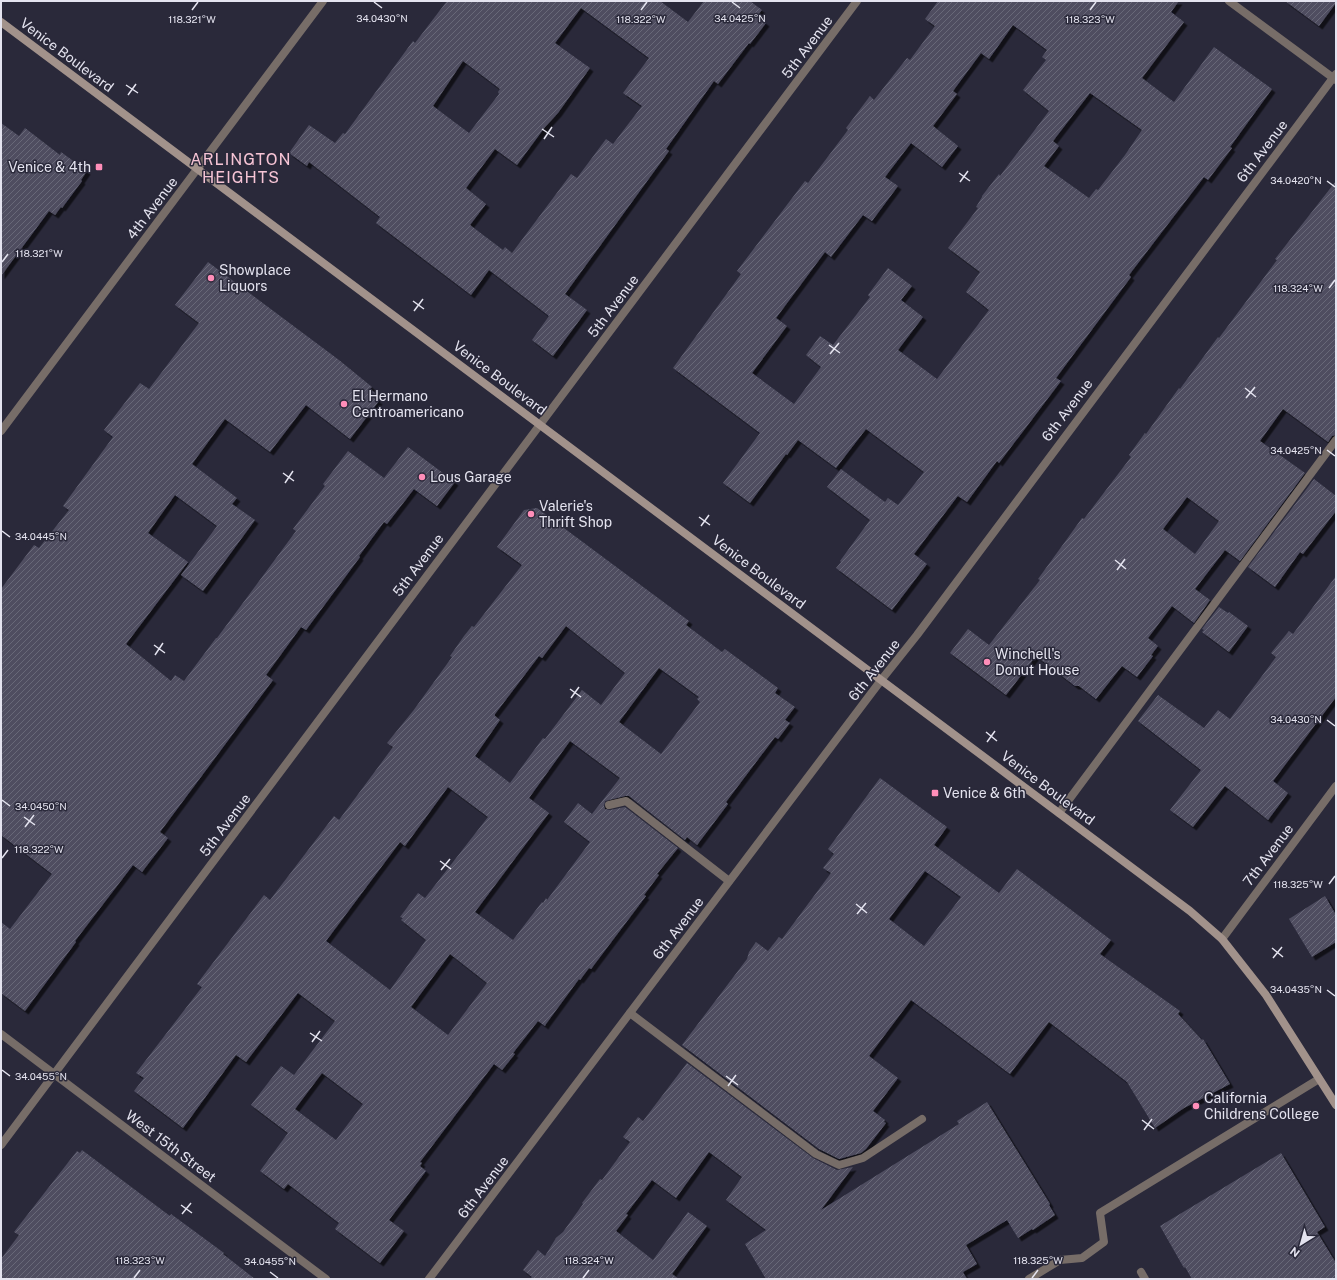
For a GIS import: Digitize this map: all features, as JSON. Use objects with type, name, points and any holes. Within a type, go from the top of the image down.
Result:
[{"type":"main road","name":"Venice Boulevard","points":[[1,22],[1190,910],[1222,939],[1266,995],[1336,1105]]},
{"type":"street","name":"4th Avenue","points":[[1,431],[323,1]]},
{"type":"street","name":"5th Avenue","points":[[1,1145],[857,1]]},
{"type":"street","points":[[1229,1],[1335,77]]},
{"type":"street","name":"6th Avenue","points":[[429,1279],[882,679],[917,635],[1090,402],[1335,77]]},
{"type":"street","points":[[1060,813],[1336,440]]},
{"type":"street","name":"7th Avenue","points":[[1222,939],[1336,786]]},
{"type":"street","points":[[608,805],[626,801],[729,881]]},
{"type":"street","points":[[630,1013],[816,1154],[839,1165],[863,1158],[922,1119]]},
{"type":"street","name":"West 15th Street","points":[[1,1034],[55,1073],[326,1279]]},
{"type":"street","points":[[1029,1279],[1060,1260],[1082,1258],[1104,1242],[1100,1213],[1319,1079]]},
{"type":"building","points":[[447,1],[660,1],[688,22],[704,1],[750,1],[762,10],[757,16],[766,23],[718,84],[714,81],[666,149],[669,151],[565,294],[587,310],[553,356],[532,340],[549,316],[489,270],[471,295],[376,223],[380,217],[309,162],[307,166],[289,153],[309,125],[335,143],[343,133],[345,134],[413,41],[415,43]],"holes":[[[581,8],[649,58],[623,93],[642,106],[613,144],[606,139],[577,178],[571,174],[512,253],[505,247],[503,250],[470,225],[486,204],[466,188],[495,149],[517,165],[545,127],[558,113],[590,68],[555,43]],[[463,61],[500,89],[498,92],[499,94],[469,133],[433,106]]]},
{"type":"building","points":[[938,1],[1179,1],[1171,12],[1184,22],[1142,78],[1174,102],[1214,47],[1272,89],[1230,147],[1232,148],[1208,180],[1204,177],[1129,275],[1131,277],[1056,378],[1061,381],[999,463],[997,461],[967,502],[958,496],[957,497],[914,554],[927,564],[892,610],[836,568],[870,520],[827,487],[841,469],[885,502],[888,498],[898,505],[924,472],[866,429],[836,468],[798,440],[750,503],[723,483],[760,433],[673,368],[741,274],[737,271],[805,181],[808,183],[848,130],[846,128],[870,96],[874,100],[907,58],[910,60],[935,26],[925,19]],"holes":[[[1013,25],[1047,50],[1042,57],[1046,60],[1023,90],[1049,111],[1000,176],[999,174],[982,196],[976,207],[978,208],[948,248],[980,272],[966,292],[989,310],[937,379],[898,350],[923,317],[901,300],[912,286],[888,268],[868,295],[870,297],[833,345],[820,336],[806,355],[821,367],[794,404],[752,373],[787,326],[776,318],[825,252],[831,257],[863,215],[872,221],[898,186],[885,177],[911,143],[942,167],[958,146],[933,126],[957,94],[953,91],[981,53],[989,59]],[[1090,93],[1142,130],[1098,190],[1096,189],[1089,198],[1044,166],[1059,146],[1053,141]]]},
{"type":"building","points":[[1285,1],[1336,1],[1336,3],[1319,26]]},
{"type":"building","points":[[1,123],[19,136],[25,128],[60,155],[61,152],[87,171],[81,180],[82,181],[62,208],[61,207],[55,215],[49,211],[1,276]]},
{"type":"building","points":[[1336,181],[1336,435],[1332,436],[1328,442],[1283,409],[1260,441],[1305,473],[1240,561],[1225,550],[1195,589],[1210,600],[1194,623],[1172,606],[1148,638],[1158,646],[1151,655],[1153,656],[1137,677],[1122,666],[1096,699],[1079,686],[1075,686],[1036,656],[1006,695],[950,653],[968,629],[989,645],[1040,580],[1038,579],[1082,518],[1084,519],[1131,457],[1129,455],[1145,433],[1146,434],[1218,337],[1219,338],[1277,260],[1275,259]],"holes":[[[1187,497],[1219,521],[1195,554],[1163,529]]]},
{"type":"building","points":[[208,262],[339,360],[372,387],[370,389],[379,396],[376,399],[379,401],[350,439],[306,405],[270,452],[225,419],[192,464],[237,498],[232,504],[255,520],[203,591],[181,575],[217,526],[175,495],[148,533],[188,562],[126,644],[171,681],[175,675],[184,681],[296,531],[293,529],[325,486],[323,484],[348,451],[384,478],[408,447],[455,482],[437,506],[414,489],[387,524],[384,522],[306,630],[301,627],[266,675],[273,680],[160,832],[168,838],[142,872],[133,865],[75,941],[76,942],[25,1011],[1,993],[1,922],[10,929],[52,874],[1,835],[1,589],[34,545],[39,548],[69,510],[63,506],[113,437],[104,430],[140,383],[149,389],[199,323],[175,305]]},
{"type":"building","points":[[1314,479],[1336,496],[1336,511],[1303,554],[1300,552],[1275,587],[1248,567]]},
{"type":"building","points":[[537,508],[689,621],[686,625],[722,652],[725,649],[778,688],[775,693],[795,707],[785,720],[790,723],[778,739],[775,737],[726,802],[728,804],[697,845],[687,837],[685,840],[629,796],[605,801],[605,809],[610,810],[625,807],[678,848],[657,874],[659,875],[644,895],[646,896],[591,969],[589,968],[580,980],[579,979],[545,1026],[538,1021],[513,1053],[515,1054],[502,1070],[494,1064],[420,1162],[422,1163],[420,1166],[426,1171],[389,1220],[404,1231],[380,1263],[335,1229],[339,1223],[288,1184],[284,1189],[260,1171],[288,1133],[251,1105],[281,1066],[294,1075],[335,1021],[298,993],[246,1062],[236,1055],[183,1128],[134,1091],[144,1078],[136,1073],[202,987],[197,984],[264,895],[270,900],[334,816],[339,820],[393,747],[387,743],[413,711],[452,657],[450,656],[464,636],[472,626],[474,627],[522,565],[497,547],[524,510]],"holes":[[[566,626],[625,673],[601,705],[582,690],[545,739],[543,738],[510,783],[475,756],[500,720],[495,716],[495,714],[539,656],[542,658]],[[659,668],[699,697],[697,699],[700,702],[661,754],[619,722]],[[570,741],[620,778],[592,814],[578,803],[564,822],[590,842],[547,900],[546,898],[543,903],[542,902],[513,940],[475,912],[549,813],[529,798]],[[448,787],[488,817],[425,898],[418,893],[400,917],[403,918],[401,920],[426,940],[390,990],[326,941],[400,842],[405,846]],[[450,954],[487,983],[448,1035],[411,1007]],[[322,1073],[363,1104],[336,1140],[295,1109]]]},
{"type":"building","points":[[1336,576],[1336,697],[1273,781],[1288,793],[1268,820],[1225,786],[1193,827],[1170,810],[1201,770],[1138,721],[1158,695],[1204,728],[1218,710],[1230,719],[1276,657],[1271,653],[1289,631],[1293,634]]},
{"type":"building","points":[[1219,607],[1228,613],[1229,612],[1248,626],[1229,652],[1202,632],[1204,630],[1202,629]]},
{"type":"building","points":[[880,778],[947,827],[934,845],[999,893],[1017,869],[1111,940],[1100,954],[1180,1011],[1178,1014],[1202,1040],[1203,1039],[1230,1084],[1184,1108],[1155,1128],[1127,1082],[1049,1022],[1010,1074],[911,1000],[869,1056],[898,1078],[873,1111],[885,1120],[884,1122],[886,1123],[866,1149],[861,1153],[839,1159],[819,1149],[682,1045],[747,959],[749,952],[756,942],[768,951],[779,937],[782,939],[831,873],[823,868],[834,854],[828,849]],"holes":[[[925,871],[961,897],[924,946],[889,919]]]},
{"type":"building","points":[[1325,896],[1336,915],[1336,942],[1312,957],[1289,919]]},
{"type":"building","points":[[687,1063],[813,1158],[837,1170],[853,1167],[821,1210],[959,1124],[957,1121],[987,1102],[1050,1204],[1049,1205],[1055,1215],[1018,1238],[1007,1220],[966,1245],[977,1264],[963,1272],[967,1279],[766,1279],[745,1244],[766,1230],[726,1200],[742,1177],[709,1152],[676,1198],[652,1180],[626,1214],[628,1215],[616,1231],[653,1260],[688,1212],[707,1226],[672,1274],[679,1279],[530,1279],[532,1277],[523,1270],[538,1250],[545,1256],[556,1238],[563,1232],[583,1204],[582,1203],[600,1179],[602,1180],[630,1142],[623,1137],[638,1117],[643,1121]]},
{"type":"building","points":[[82,1150],[170,1216],[171,1214],[224,1253],[223,1254],[255,1279],[1,1279],[1,1259],[19,1235],[14,1232],[77,1151],[80,1153]]},
{"type":"building","points":[[1281,1153],[1325,1227],[1317,1232],[1336,1263],[1336,1279],[1192,1279],[1160,1226]]},
{"type":"place","name":"Venice & 4th","points":[[99,167]]},
{"type":"place","name":"Showplace Liquors","points":[[211,278]]},
{"type":"place","name":"El Hermano Centroamericano","points":[[344,404]]},
{"type":"place","name":"Lous Garage","points":[[422,477]]},
{"type":"place","name":"Valerie's Thrift Shop","points":[[531,514]]},
{"type":"place","name":"Winchell's Donut House","points":[[987,662]]},
{"type":"place","name":"Venice & 6th","points":[[935,793]]},
{"type":"place","name":"California Childrens College","points":[[1196,1106]]},
{"type":"district","name":"ARLINGTON HEIGHTS","points":[[241,168]]}]
